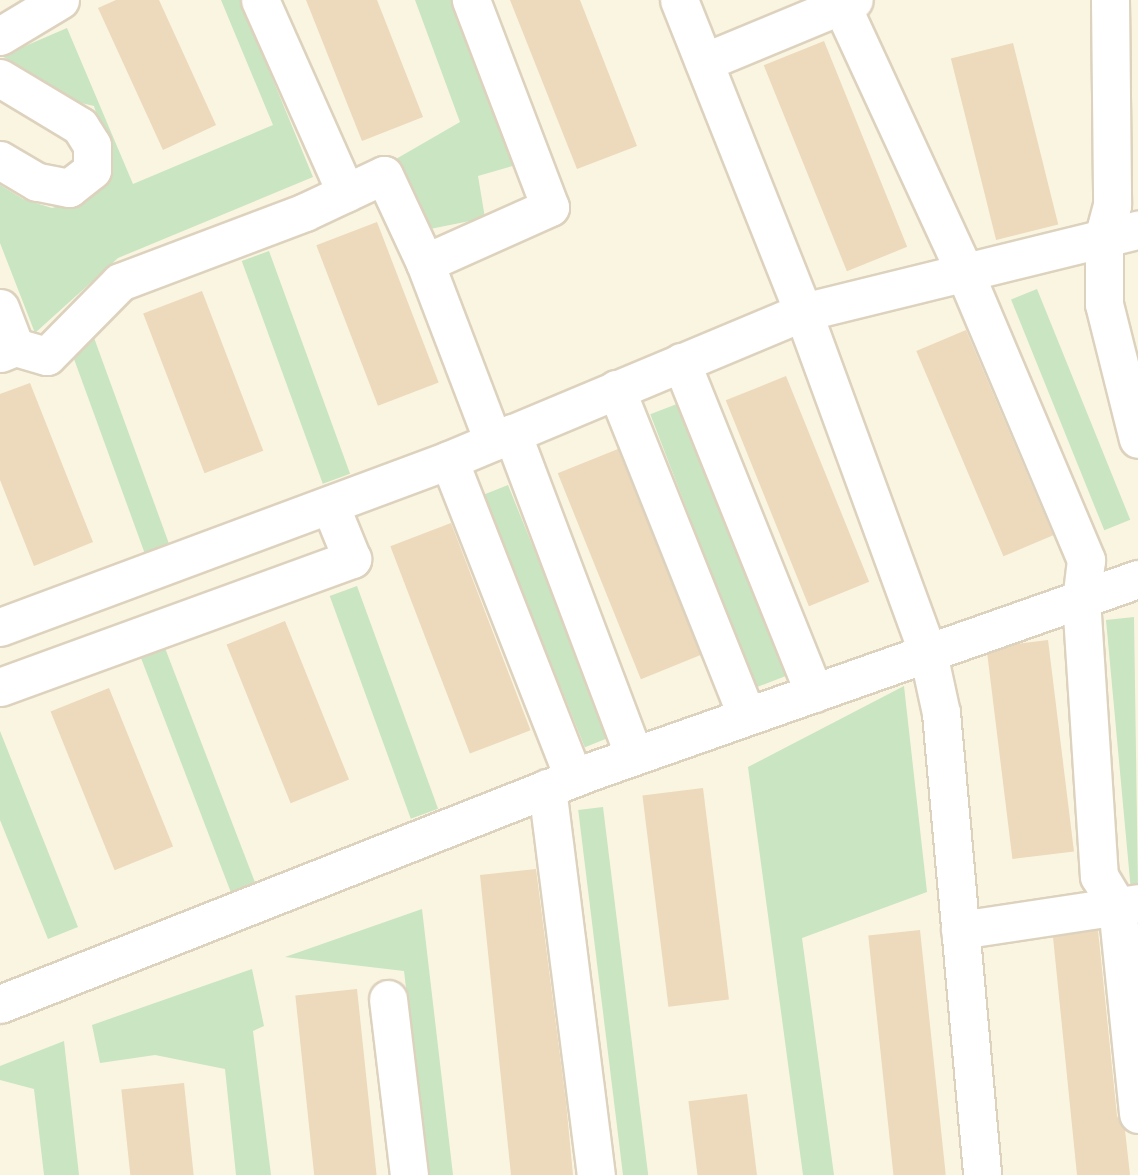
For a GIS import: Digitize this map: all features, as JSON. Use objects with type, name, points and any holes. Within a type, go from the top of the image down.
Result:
[{"type":"street","points":[[0,36],[60,0]]},
{"type":"street","points":[[260,0],[346,193]]},
{"type":"street","points":[[425,263],[550,207],[471,0]]},
{"type":"street","points":[[679,0],[803,312],[928,653],[941,713],[982,1175]]},
{"type":"street","points":[[1110,0],[1112,205],[1121,232],[1104,304],[1138,439]]},
{"type":"street","points":[[704,61],[844,1],[964,271],[1086,560],[1081,599],[1099,876],[1128,905],[1138,1114]]},
{"type":"street","points":[[0,78],[80,127],[92,145],[92,170],[69,188],[37,182],[0,160]]},
{"type":"street","points":[[0,308],[8,350],[47,356],[120,282],[346,193],[384,175],[503,437],[634,756]]},
{"type":"street","points":[[0,627],[449,460],[803,312],[1121,232]]},
{"type":"street","points":[[681,362],[814,693]]},
{"type":"street","points":[[616,389],[747,716]]},
{"type":"street","points":[[449,460],[560,783],[596,1175]]},
{"type":"street","points":[[0,687],[352,559],[330,505]]},
{"type":"street","points":[[0,1004],[560,783],[1138,579]]},
{"type":"street","points":[[960,930],[1128,905]]},
{"type":"street","points":[[388,999],[409,1175]]},
{"type":"green space","points":[[221,0],[240,0],[313,177],[118,258],[35,333],[0,243],[0,185],[23,199],[52,208],[87,198],[113,168],[94,106],[77,102],[2,56],[67,28],[133,184],[273,125]]},
{"type":"green space","points":[[415,0],[451,0],[516,165],[478,176],[485,218],[425,230],[396,159],[460,122]]},
{"type":"green space","points":[[269,251],[350,474],[323,484],[242,261]]},
{"type":"green space","points":[[1037,289],[1130,520],[1104,530],[1011,299]]},
{"type":"green space","points":[[93,335],[170,545],[145,554],[69,344]]},
{"type":"green space","points":[[682,402],[787,676],[755,688],[650,414]]},
{"type":"green space","points":[[508,485],[610,737],[585,747],[483,495]]},
{"type":"green space","points":[[357,586],[438,809],[411,819],[330,596]]},
{"type":"green space","points":[[1134,617],[1138,891],[1131,891],[1106,620]]},
{"type":"green space","points":[[165,648],[255,882],[231,892],[141,657]]},
{"type":"green space","points":[[904,686],[927,892],[802,938],[834,1175],[803,1175],[748,767]]},
{"type":"green space","points":[[0,731],[78,927],[48,939],[0,820]]},
{"type":"green space","points":[[603,807],[648,1175],[623,1175],[578,810]]},
{"type":"green space","points":[[422,909],[453,1175],[428,1175],[404,971],[285,957]]},
{"type":"green space","points":[[252,969],[264,1026],[253,1031],[271,1175],[236,1175],[225,1069],[155,1055],[100,1063],[92,1025]]},
{"type":"green space","points":[[64,1041],[79,1175],[44,1175],[34,1089],[0,1080],[0,1066]]},
{"type":"building","points":[[116,0],[159,0],[216,125],[163,150],[98,8]]},
{"type":"building","points":[[306,0],[377,0],[423,117],[362,141]]},
{"type":"building","points":[[510,0],[580,0],[637,146],[577,169]]},
{"type":"building","points":[[824,41],[907,247],[847,271],[764,65]]},
{"type":"building","points":[[1013,43],[1058,224],[996,240],[951,58]]},
{"type":"building","points":[[377,222],[439,383],[378,406],[316,245]]},
{"type":"building","points":[[202,291],[263,451],[204,473],[143,314]]},
{"type":"building","points":[[966,330],[1053,535],[1003,556],[916,351]]},
{"type":"building","points":[[786,376],[869,582],[809,606],[726,400]]},
{"type":"building","points":[[30,383],[93,542],[34,566],[0,480],[0,394]]},
{"type":"building","points":[[618,449],[701,655],[641,679],[558,473]]},
{"type":"building","points":[[451,523],[531,730],[470,754],[390,546]]},
{"type":"building","points":[[285,621],[349,780],[291,803],[227,645]]},
{"type":"building","points":[[1048,640],[1074,851],[1012,859],[986,648]]},
{"type":"building","points":[[109,688],[173,847],[115,870],[51,712]]},
{"type":"building","points":[[703,788],[729,999],[668,1007],[642,795]]},
{"type":"building","points":[[536,869],[573,1175],[511,1175],[480,875]]},
{"type":"building","points":[[920,930],[946,1175],[893,1175],[868,935]]},
{"type":"building","points":[[1098,930],[1117,1116],[1125,1130],[1130,1175],[1077,1175],[1053,937]]},
{"type":"building","points":[[357,989],[377,1175],[314,1175],[295,995]]},
{"type":"building","points":[[184,1083],[194,1175],[130,1175],[121,1090]]},
{"type":"building","points":[[747,1094],[757,1175],[698,1175],[688,1101]]}]
